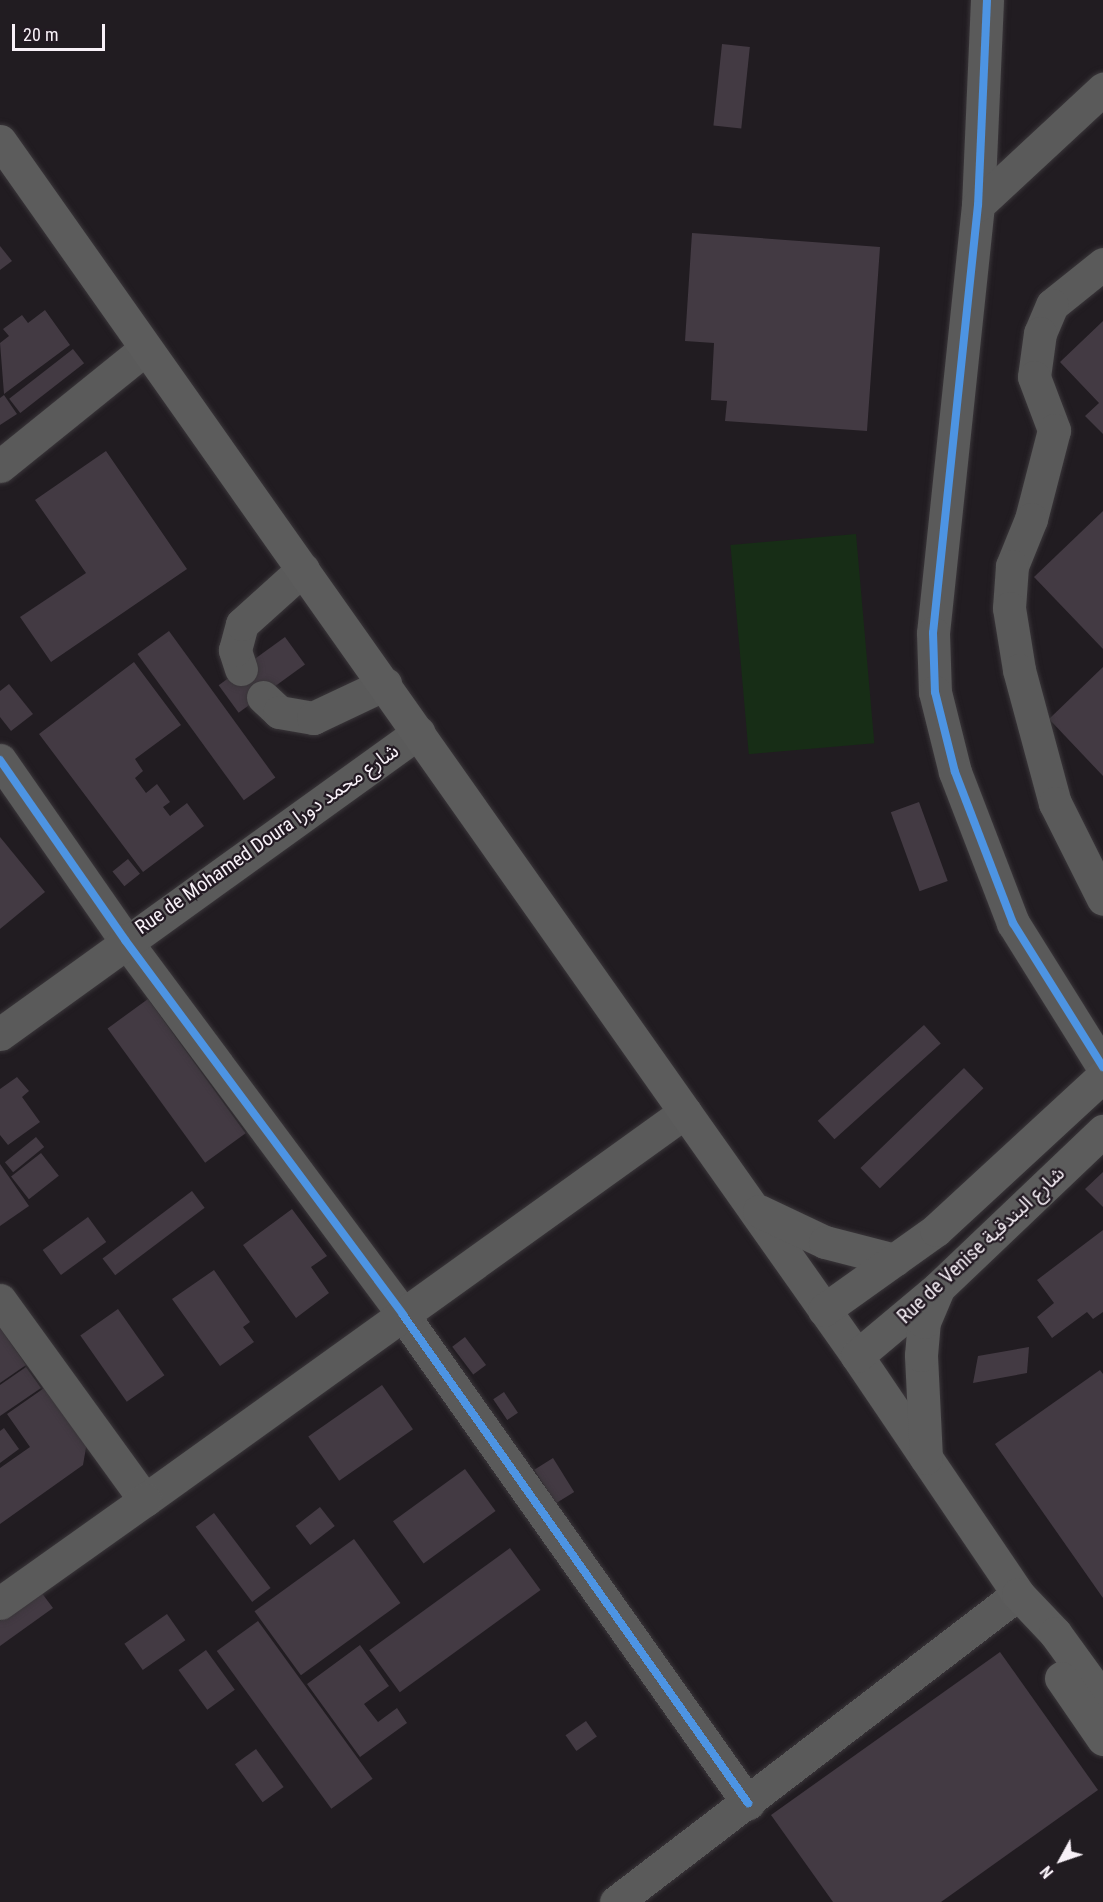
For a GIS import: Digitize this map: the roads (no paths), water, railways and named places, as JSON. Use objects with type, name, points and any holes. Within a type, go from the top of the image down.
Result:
[{"type":"main road","points":[[0,141],[752,1207],[1020,1597],[1055,1633],[1103,1699]]},
{"type":"main road","name":"Rue de Venise شارع البندقية","points":[[824,1310],[895,1260],[984,1189],[1103,1076]]},
{"type":"main road","name":"Rue de Venise شارع البندقية","points":[[856,1356],[938,1288],[1103,1131]]},
{"type":"main road","points":[[752,1207],[825,1242],[895,1260]]},
{"type":"main road","points":[[926,1458],[921,1355],[924,1322],[938,1288]]},
{"type":"main road","points":[[1020,1597],[1032,1637],[1103,1739]]},
{"type":"street","points":[[987,0],[978,205],[933,633],[935,692],[955,772],[1013,923],[1103,1067]]},
{"type":"street","points":[[978,205],[1103,89]]},
{"type":"street","points":[[1103,264],[1052,305],[1040,333],[1035,377],[1054,430],[1032,519],[1012,566],[1009,608],[1019,670],[1055,803],[1103,899]]},
{"type":"street","points":[[0,466],[145,349]]},
{"type":"street","points":[[241,669],[235,651],[242,624],[303,569]]},
{"type":"street","points":[[263,697],[279,711],[313,718],[385,684]]},
{"type":"street","name":"Rue de Mohamed Doura شارع محمد دورا","points":[[0,1034],[125,940],[419,732]]},
{"type":"street","points":[[0,760],[125,940],[403,1315],[748,1803]]},
{"type":"street","points":[[0,1603],[685,1112]]},
{"type":"street","points":[[0,1300],[145,1500]]},
{"type":"street","points":[[636,1896],[748,1803],[1020,1597]]}]
